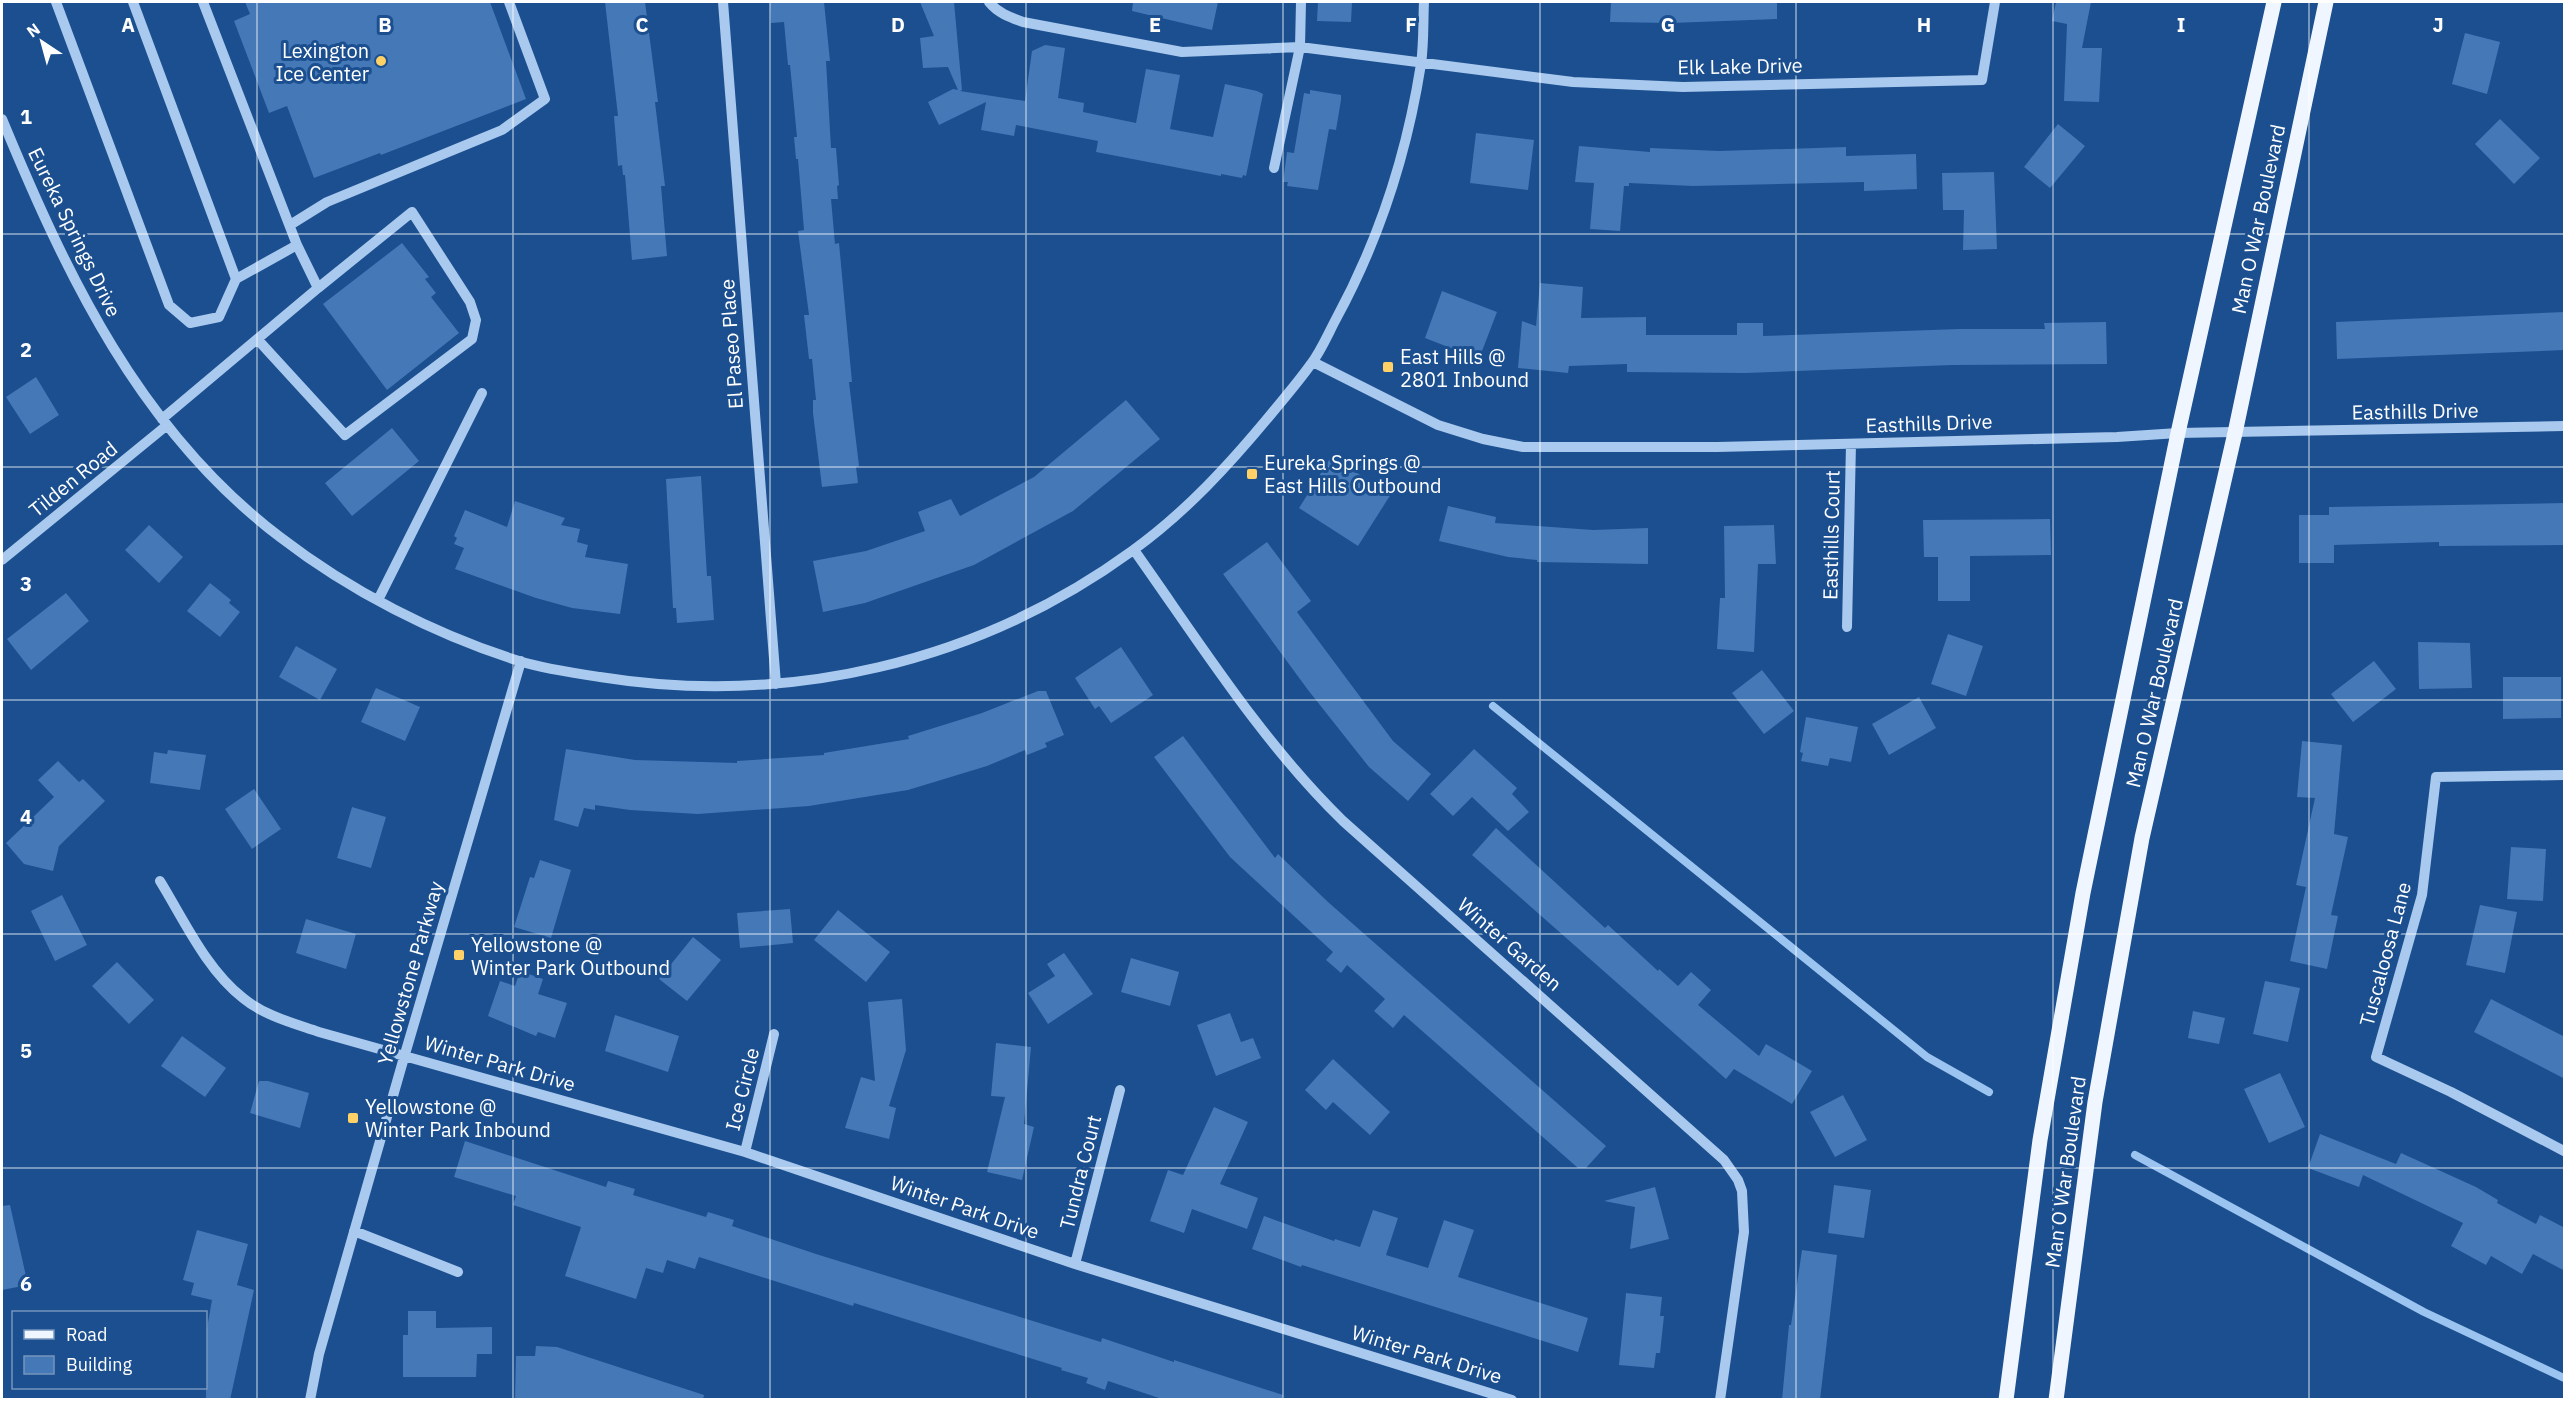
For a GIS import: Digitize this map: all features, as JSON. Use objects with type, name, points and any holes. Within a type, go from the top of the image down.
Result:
[{"type":"main road","name":"Man O War Boulevard","points":[[2006,1400],[2040,1140],[2083,893],[2178,433],[2274,2]]},
{"type":"main road","name":"Man O War Boulevard","points":[[2056,1400],[2095,1102],[2142,838],[2235,433],[2326,2]]},
{"type":"street","points":[[56,2],[169,305],[190,323],[219,317],[236,279],[297,244]]},
{"type":"street","points":[[133,2],[236,279]]},
{"type":"street","points":[[203,2],[297,244],[318,288]]},
{"type":"street","points":[[290,225],[327,202],[502,130],[545,99],[509,2]]},
{"type":"street","name":"El Paseo Place","points":[[723,2],[776,684]]},
{"type":"street","points":[[989,2],[1007,17],[1023,22],[1182,52],[1300,47],[1421,62]]},
{"type":"street","points":[[1274,168],[1300,47],[1301,2]]},
{"type":"street","name":"Eureka Springs Drive","points":[[2,118],[40,212],[73,279],[128,374],[164,422],[228,492],[277,536],[312,561],[378,600],[444,633],[521,661],[586,675],[672,687],[705,688],[776,684],[885,667],[959,644],[1043,607],[1134,550],[1194,500],[1234,459],[1313,362],[1368,256],[1387,205],[1400,160],[1421,62],[1424,2]]},
{"type":"street","name":"Elk Lake Drive","points":[[1421,62],[1573,82],[1683,87],[1982,80],[1995,2]]},
{"type":"street","name":"Tilden Road","points":[[2,560],[318,288],[412,212],[471,302],[476,320],[472,339],[345,435],[258,340]]},
{"type":"street","name":"Easthills Drive","points":[[1313,362],[1438,424],[1484,439],[1523,447],[1717,447],[2178,433],[2565,426]]},
{"type":"street","points":[[378,600],[482,393]]},
{"type":"street","name":"Easthills Court","points":[[1847,627],[1851,444]]},
{"type":"street","name":"Winter Garden","points":[[1134,550],[1279,753],[1312,790],[1343,821],[1705,1140],[1731,1170],[1742,1191],[1744,1232],[1720,1400]]},
{"type":"street","name":"Yellowstone Parkway","points":[[310,1400],[319,1354],[354,1231],[521,661]]},
{"type":"street","name":"Tuscaloosa Lane","points":[[2565,776],[2436,777],[2422,895],[2376,1057],[2451,1092],[2565,1151]]},
{"type":"street","name":"Winter Park Drive","points":[[160,881],[221,976],[243,999],[274,1017],[319,1032],[405,1054],[745,1152],[1075,1264],[1512,1400]]},
{"type":"street","name":"Ice Circle","points":[[745,1152],[774,1034]]},
{"type":"street","name":"Tundra Court","points":[[1075,1264],[1120,1090]]},
{"type":"street","points":[[354,1231],[458,1272]]},
{"type":"building","name":"Lexington Ice Center","points":[[245,2],[490,2],[526,99],[381,155],[380,153],[314,178],[287,106],[269,113],[234,21],[250,14]]},
{"type":"building","points":[[605,2],[645,2],[658,102],[655,102],[665,186],[661,186],[667,256],[632,260],[625,175],[623,175],[622,165],[618,166],[614,116],[618,116]]},
{"type":"building","points":[[770,2],[824,2],[830,61],[826,61],[831,148],[836,148],[839,185],[837,186],[838,199],[831,199],[835,244],[839,243],[852,382],[849,382],[859,466],[856,467],[858,483],[822,487],[813,413],[813,400],[816,400],[812,359],[809,359],[804,315],[809,315],[798,231],[804,230],[794,137],[797,137],[790,65],[788,65],[784,22],[771,23]]},
{"type":"building","points":[[920,2],[954,2],[962,90],[960,91],[1025,101],[1032,51],[1045,45],[1065,48],[1058,98],[1084,103],[1083,112],[1136,123],[1146,69],[1180,75],[1170,129],[1213,137],[1225,84],[1263,94],[1246,176],[1243,175],[1242,178],[1221,174],[1221,176],[1096,152],[1098,141],[1016,125],[1014,136],[981,130],[986,102],[939,125],[928,102],[953,89],[958,90],[948,67],[923,68],[920,38],[934,36]]},
{"type":"building","points":[[1133,2],[1218,2],[1212,30],[1132,11]]},
{"type":"building","points":[[1318,2],[1352,2],[1351,22],[1317,21]]},
{"type":"building","points":[[1611,2],[1777,2],[1777,19],[1671,23],[1610,22]]},
{"type":"building","points":[[2056,2],[2091,2],[2082,48],[2102,48],[2099,102],[2064,101],[2067,24],[2052,21]]},
{"type":"building","points":[[2465,33],[2500,42],[2487,94],[2452,84]]},
{"type":"building","points":[[1310,90],[1341,95],[1336,130],[1329,129],[1318,190],[1287,186],[1288,182],[1283,182],[1287,152],[1294,153],[1304,93],[1310,94]]},
{"type":"building","points":[[2500,119],[2540,158],[2514,184],[2475,144]]},
{"type":"building","points":[[2058,124],[2085,146],[2050,188],[2024,167]]},
{"type":"building","points":[[1476,133],[1534,140],[1528,190],[1470,183]]},
{"type":"building","points":[[1579,146],[1650,152],[1650,148],[1719,151],[1846,147],[1846,156],[1916,154],[1917,189],[1864,191],[1864,182],[1693,186],[1629,183],[1629,186],[1624,186],[1620,231],[1590,229],[1594,183],[1575,182]]},
{"type":"building","points":[[1994,172],[1997,249],[1963,250],[1964,210],[1943,210],[1942,173]]},
{"type":"building","points":[[402,243],[429,277],[425,279],[436,293],[431,297],[459,333],[387,390],[323,304]]},
{"type":"building","points":[[1540,283],[1583,287],[1581,318],[1646,317],[1646,335],[1737,335],[1737,323],[1763,323],[1763,336],[1959,329],[2045,329],[2044,323],[2106,322],[2107,364],[1952,365],[1745,373],[1627,372],[1627,364],[1569,366],[1568,373],[1518,368],[1522,321],[1536,326]]},
{"type":"building","points":[[1442,291],[1497,312],[1479,359],[1425,338]]},
{"type":"building","points":[[2565,312],[2565,350],[2337,359],[2336,322]]},
{"type":"building","points":[[36,377],[59,415],[30,434],[6,397]]},
{"type":"building","points":[[1126,400],[1160,439],[1073,511],[974,565],[865,603],[823,612],[813,561],[866,551],[925,531],[918,512],[951,499],[960,516],[1034,477]]},
{"type":"building","points":[[392,428],[419,461],[352,516],[325,483]]},
{"type":"building","points":[[1331,457],[1391,494],[1358,546],[1299,508]]},
{"type":"building","points":[[701,476],[707,576],[711,576],[714,620],[677,623],[676,608],[673,608],[666,479]]},
{"type":"building","points":[[515,501],[565,518],[561,525],[580,529],[577,542],[588,545],[585,557],[628,564],[620,614],[572,608],[536,598],[455,569],[464,548],[454,544],[457,538],[454,536],[465,510],[507,527]]},
{"type":"building","points":[[2565,503],[2565,545],[2439,546],[2439,542],[2334,545],[2334,563],[2299,563],[2299,515],[2329,515],[2329,507]]},
{"type":"building","points":[[1448,506],[1496,517],[1495,523],[1593,530],[1648,528],[1648,564],[1537,562],[1537,560],[1508,557],[1439,541]]},
{"type":"building","points":[[2050,519],[2051,555],[1970,556],[1970,601],[1938,601],[1938,557],[1924,557],[1923,520]]},
{"type":"building","points":[[149,525],[183,557],[159,583],[125,550]]},
{"type":"building","points":[[1774,525],[1776,564],[1758,564],[1754,652],[1717,649],[1720,598],[1725,598],[1724,526]]},
{"type":"building","points":[[1267,542],[1311,601],[1297,612],[1393,741],[1431,774],[1408,801],[1369,767],[1308,690],[1223,574]]},
{"type":"building","points":[[210,583],[231,600],[229,603],[240,612],[220,637],[187,611]]},
{"type":"building","points":[[66,593],[89,621],[31,670],[7,639]]},
{"type":"building","points":[[1948,634],[1983,646],[1966,696],[1931,684]]},
{"type":"building","points":[[2418,642],[2470,643],[2472,688],[2419,689]]},
{"type":"building","points":[[296,646],[337,669],[320,700],[279,677]]},
{"type":"building","points":[[1121,647],[1153,695],[1111,723],[1099,706],[1095,709],[1075,678]]},
{"type":"building","points":[[2374,661],[2396,689],[2353,722],[2331,694]]},
{"type":"building","points":[[1762,670],[1794,711],[1764,734],[1732,693]]},
{"type":"building","points":[[2503,677],[2561,677],[2561,718],[2503,719]]},
{"type":"building","points":[[376,688],[420,707],[405,741],[361,722]]},
{"type":"building","points":[[1038,691],[1046,691],[1064,735],[1045,743],[1047,747],[1027,755],[1025,750],[987,766],[908,790],[809,806],[698,814],[630,810],[595,805],[595,810],[584,808],[578,827],[554,820],[566,749],[635,760],[737,763],[737,761],[824,755],[824,753],[909,739],[908,736],[982,713]]},
{"type":"building","points":[[1919,697],[1936,728],[1889,755],[1872,724]]},
{"type":"building","points":[[1806,717],[1858,727],[1851,762],[1830,758],[1828,766],[1801,761],[1803,753],[1800,752]]},
{"type":"building","points":[[1183,736],[1275,858],[1278,854],[1328,902],[1606,1146],[1586,1168],[1578,1168],[1404,1015],[1393,1028],[1374,1011],[1385,999],[1347,965],[1341,973],[1326,960],[1333,952],[1230,857],[1154,757]]},
{"type":"building","points":[[2302,741],[2342,745],[2334,834],[2348,837],[2331,915],[2338,916],[2327,969],[2290,961],[2306,887],[2296,885],[2315,798],[2297,797]]},
{"type":"building","points":[[1474,749],[1517,788],[1512,794],[1529,812],[1508,831],[1472,797],[1453,816],[1430,794]]},
{"type":"building","points":[[168,750],[206,755],[200,790],[150,783],[154,752],[167,754]]},
{"type":"building","points":[[58,761],[79,782],[83,779],[105,801],[59,846],[53,871],[24,864],[6,843],[54,797],[38,780]]},
{"type":"building","points":[[254,789],[281,829],[252,849],[225,809]]},
{"type":"building","points":[[352,807],[386,817],[371,868],[337,858]]},
{"type":"building","points":[[1496,828],[1605,928],[1608,925],[1658,971],[1659,969],[1678,986],[1691,972],[1711,990],[1698,1005],[1759,1056],[1766,1044],[1812,1071],[1792,1104],[1734,1069],[1726,1079],[1472,855]]},
{"type":"building","points":[[2511,847],[2546,849],[2543,901],[2507,899]]},
{"type":"building","points":[[540,860],[571,870],[551,938],[514,927],[530,877],[534,878]]},
{"type":"building","points":[[62,895],[87,945],[55,961],[31,911]]},
{"type":"building","points":[[2480,905],[2517,912],[2505,973],[2466,965]]},
{"type":"building","points":[[790,909],[793,943],[740,948],[737,913]]},
{"type":"building","points":[[838,910],[890,952],[866,982],[814,940]]},
{"type":"building","points":[[306,919],[356,934],[346,969],[296,953]]},
{"type":"building","points":[[693,937],[721,960],[687,1001],[659,979]]},
{"type":"building","points":[[1064,953],[1093,994],[1048,1024],[1028,993],[1055,976],[1047,964]]},
{"type":"building","points":[[1131,958],[1179,972],[1170,1006],[1121,992]]},
{"type":"building","points":[[117,962],[154,1000],[129,1024],[92,986]]},
{"type":"building","points":[[520,971],[543,979],[538,994],[567,1003],[555,1038],[538,1032],[536,1036],[488,1016],[500,981],[515,986]]},
{"type":"building","points":[[2265,981],[2300,988],[2288,1042],[2253,1034]]},
{"type":"building","points":[[902,999],[906,1050],[889,1106],[896,1108],[889,1139],[845,1128],[861,1077],[875,1081],[868,1002]]},
{"type":"building","points":[[2491,999],[2565,1037],[2565,1079],[2474,1032]]},
{"type":"building","points":[[2193,1011],[2225,1018],[2219,1044],[2188,1038]]},
{"type":"building","points":[[1230,1013],[1241,1042],[1253,1038],[1261,1058],[1216,1076],[1197,1025]]},
{"type":"building","points":[[615,1015],[679,1036],[668,1072],[605,1051]]},
{"type":"building","points":[[182,1036],[226,1068],[205,1097],[161,1066]]},
{"type":"building","points":[[996,1043],[1031,1047],[1024,1124],[1034,1127],[1022,1180],[987,1172],[1005,1097],[991,1096]]},
{"type":"building","points":[[1333,1059],[1390,1112],[1370,1135],[1333,1102],[1326,1110],[1305,1090]]},
{"type":"building","points":[[2280,1073],[2305,1127],[2269,1143],[2244,1089]]},
{"type":"building","points":[[259,1081],[268,1081],[309,1093],[300,1128],[250,1113]]},
{"type":"building","points":[[1843,1095],[1867,1140],[1835,1157],[1810,1112]]},
{"type":"building","points":[[1214,1107],[1248,1122],[1220,1184],[1258,1198],[1247,1229],[1192,1209],[1184,1233],[1150,1221],[1168,1170],[1183,1175]]},
{"type":"building","points":[[2320,1134],[2396,1164],[2401,1153],[2476,1187],[2498,1200],[2497,1203],[2536,1224],[2540,1215],[2565,1228],[2565,1271],[2533,1254],[2522,1274],[2491,1256],[2486,1265],[2451,1246],[2463,1223],[2363,1175],[2359,1187],[2308,1168]]},
{"type":"building","points":[[465,1141],[606,1187],[608,1181],[635,1189],[633,1195],[706,1217],[708,1212],[734,1220],[732,1226],[816,1254],[1101,1342],[1102,1338],[1174,1362],[1174,1360],[1283,1395],[1282,1400],[1165,1400],[1108,1381],[1105,1390],[1086,1383],[1088,1378],[1061,1370],[1062,1368],[854,1303],[853,1306],[699,1257],[695,1269],[667,1260],[663,1273],[646,1268],[636,1299],[565,1276],[581,1227],[513,1205],[516,1196],[454,1177]]},
{"type":"building","points":[[1834,1185],[1871,1190],[1864,1238],[1828,1233]]},
{"type":"building","points":[[1655,1187],[1669,1239],[1630,1249],[1635,1207],[1604,1201]]},
{"type":"building","points":[[10,1205],[28,1285],[2,1290],[2,1206]]},
{"type":"building","points":[[1373,1210],[1398,1218],[1386,1255],[1428,1268],[1444,1220],[1474,1230],[1458,1277],[1588,1318],[1578,1352],[1302,1265],[1301,1267],[1252,1249],[1264,1216],[1334,1241],[1335,1239],[1360,1247]]},
{"type":"building","points":[[197,1230],[248,1244],[237,1285],[254,1290],[230,1400],[206,1400],[207,1328],[212,1300],[191,1295],[194,1283],[183,1280]]},
{"type":"building","points":[[1802,1250],[1837,1255],[1820,1400],[1782,1400],[1789,1325],[1791,1325]]},
{"type":"building","points":[[1626,1293],[1662,1297],[1660,1316],[1664,1316],[1660,1353],[1656,1353],[1654,1368],[1619,1365]]},
{"type":"building","points":[[408,1311],[436,1311],[436,1328],[492,1327],[492,1354],[477,1354],[476,1377],[403,1377],[403,1335],[408,1335]]},
{"type":"building","points":[[536,1346],[557,1347],[704,1395],[703,1400],[515,1400],[516,1356],[535,1356]]},
{"type":"waterway","points":[[1493,706],[1927,1057],[1989,1092]]},
{"type":"waterway","points":[[2135,1155],[2424,1312],[2564,1378]]},
{"type":"place","name":"Lexington Ice Center","points":[[381,61]]},
{"type":"place","name":"East Hills @ 2801 Inbound","points":[[1388,367]]},
{"type":"place","name":"Eureka Springs @ East Hills Outbound","points":[[1252,474]]},
{"type":"place","name":"Yellowstone @ Winter Park Outbound","points":[[459,955]]},
{"type":"place","name":"Yellowstone @ Winter Park Inbound","points":[[353,1118]]}]
